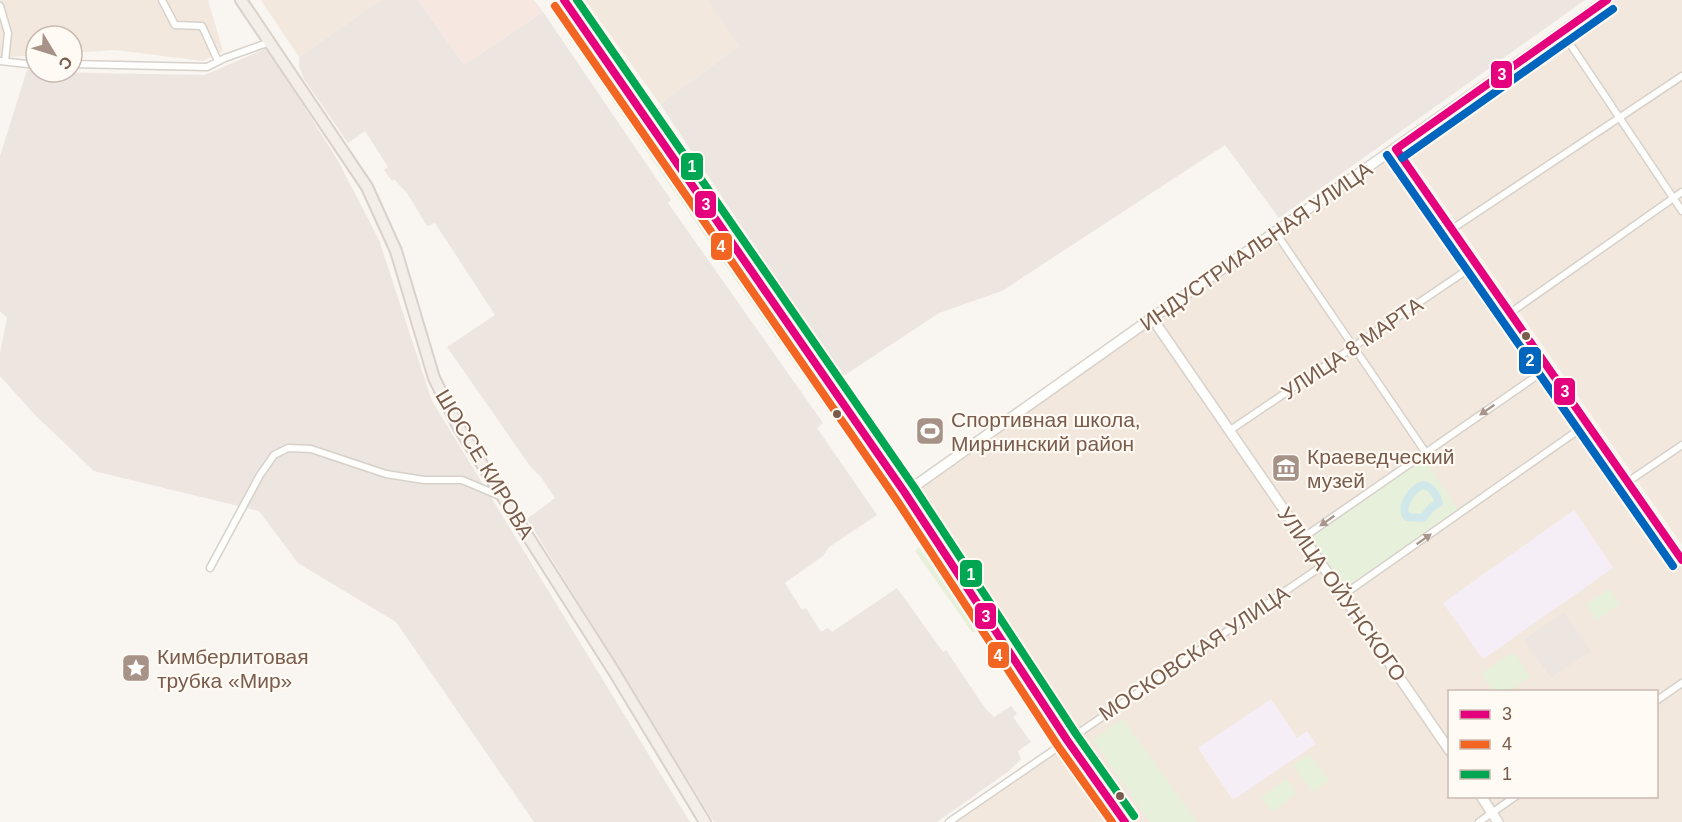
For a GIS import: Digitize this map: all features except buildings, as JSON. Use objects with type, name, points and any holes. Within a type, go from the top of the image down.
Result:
[{"type":"main road","name":"ШОССЕ КИРОВА","points":[[241,0],[367,187],[396,251],[437,386],[459,428],[613,670],[705,822]]},
{"type":"main road","points":[[564,0],[905,494],[1067,740],[1125,822]]},
{"type":"main road","name":"ИНДУСТРИАЛЬНАЯ УЛИЦА","points":[[905,494],[1607,0]]},
{"type":"main road","points":[[1396,148],[1682,560]]},
{"type":"main road","name":"УЛИЦА ОЙУНСКОГО","points":[[1152,318],[1228,432],[1304,537],[1448,750]]},
{"type":"main road","points":[[1482,798],[1498,822]]},
{"type":"street","points":[[162,0],[175,25],[202,26],[218,61]]},
{"type":"street","points":[[0,3],[8,33],[2,61],[24,64]]},
{"type":"street","points":[[1562,32],[1682,211]]},
{"type":"street","points":[[84,64],[207,67],[270,42]]},
{"type":"street","points":[[1452,229],[1682,76]]},
{"type":"street","points":[[1510,313],[1682,192]]},
{"type":"street","points":[[1276,233],[1426,453]]},
{"type":"street","name":"УЛИЦА 8 МАРТА","points":[[1228,432],[1476,264]]},
{"type":"street","points":[[1304,537],[1548,368]]},
{"type":"street","points":[[1343,595],[1587,424]]},
{"type":"street","points":[[1629,481],[1682,445]]},
{"type":"street","points":[[210,568],[260,475],[274,455],[288,448],[311,449],[386,474],[424,480],[462,480],[502,497]]},
{"type":"street","name":"МОСКОВСКАЯ УЛИЦА","points":[[948,822],[1322,566]]},
{"type":"street","points":[[1658,700],[1682,683]]},
{"type":"street","points":[[1479,822],[1513,798]]},
{"type":"shaded area","points":[[0,0],[208,0],[223,51],[203,61],[115,50],[84,52],[84,24],[24,24],[24,56],[0,58]]},
{"type":"shaded area","points":[[261,0],[381,0],[299,57]]},
{"type":"shaded area","points":[[381,0],[418,0],[464,65],[543,12],[671,200],[668,203],[823,423],[817,428],[877,515],[829,547],[823,556],[785,583],[802,610],[806,608],[821,632],[828,628],[832,632],[897,588],[943,652],[946,650],[985,708],[994,717],[1011,706],[1017,714],[1013,717],[1031,742],[1018,751],[1021,759],[1009,771],[937,822],[714,822],[527,519],[555,498],[447,347],[495,315],[435,223],[427,226],[407,193],[394,179],[392,181],[384,170],[388,167],[365,131],[348,143],[304,79],[299,66],[299,57]]},
{"type":"shaded area","points":[[418,0],[534,0],[543,12],[464,65]]},
{"type":"shaded area","points":[[585,0],[707,0],[739,46],[660,104]]},
{"type":"shaded area","points":[[707,0],[1585,0],[1279,218],[1225,145],[1002,291],[939,313],[842,377],[660,104],[739,46]]},
{"type":"shaded area","points":[[1615,0],[1682,0],[1682,545],[1405,149]]},
{"type":"shaded area","points":[[267,48],[337,159],[379,240],[432,401],[690,822],[534,822],[396,622],[298,563],[259,511],[94,471],[35,415],[0,376],[0,353],[7,318],[0,311],[0,156],[24,80],[24,84],[84,84],[84,73],[205,75]]},
{"type":"shaded area","points":[[1397,155],[1682,567],[1682,822],[956,822],[1073,742],[904,496]]},
{"type":"shaded area","points":[[1574,510],[1613,568],[1483,659],[1443,603]]},
{"type":"shaded area","points":[[1564,612],[1591,651],[1551,678],[1524,640]]},
{"type":"shaded area","points":[[1271,699],[1297,738],[1307,731],[1316,744],[1233,800],[1198,748]]},
{"type":"green space","points":[[563,13],[683,188],[675,193],[557,19]]},
{"type":"green space","points":[[684,189],[787,339],[780,344],[676,194]]},
{"type":"green space","points":[[790,344],[836,409],[838,415],[834,420],[783,348]]},
{"type":"green space","points":[[840,381],[872,428],[864,428],[837,388]]},
{"type":"green space","points":[[843,432],[851,433],[893,493],[888,497]]},
{"type":"green space","points":[[1423,458],[1458,510],[1345,588],[1310,536]]},
{"type":"green space","points":[[928,542],[994,635],[979,631],[921,547]]},
{"type":"green space","points":[[919,547],[977,632],[972,632],[915,551]]},
{"type":"green space","points":[[1609,589],[1620,604],[1596,621],[1586,605]]},
{"type":"green space","points":[[1006,627],[1070,725],[1066,727],[1001,630]]},
{"type":"green space","points":[[998,643],[1058,731],[1055,739],[991,648]]},
{"type":"green space","points":[[1513,652],[1530,677],[1510,690],[1492,690],[1481,674]]},
{"type":"green space","points":[[1123,719],[1197,822],[1150,822],[1093,740]]},
{"type":"green space","points":[[1309,754],[1329,780],[1313,792],[1293,766]]},
{"type":"green space","points":[[1286,779],[1297,793],[1273,812],[1261,798]]},
{"type":"waterway","points":[[1423,485],[1433,491],[1439,503],[1431,508],[1423,518],[1407,517],[1405,508],[1408,498],[1423,485]]},
{"type":"transit line","name":"3","points":[[564,0],[905,493],[1067,740],[1125,822]]},
{"type":"transit line","name":"1","points":[[577,0],[914,487],[1076,734],[1134,816]]},
{"type":"transit line","name":"3","points":[[1396,149],[1607,0]]},
{"type":"transit line","name":"4","points":[[555,6],[896,499],[1058,746],[1112,822]]},
{"type":"transit line","name":"2","points":[[1402,158],[1613,9]]},
{"type":"transit line","name":"3","points":[[1396,149],[1682,560]]},
{"type":"transit line","name":"2","points":[[1387,155],[1673,566]]},
{"type":"place","name":"Спортивная школа, Мирнинский район","points":[[930,431]]},
{"type":"place","name":"Краеведческий музей","points":[[1286,468]]},
{"type":"place","name":"Кимберлитовая трубка «Мир»","points":[[136,668]]}]
